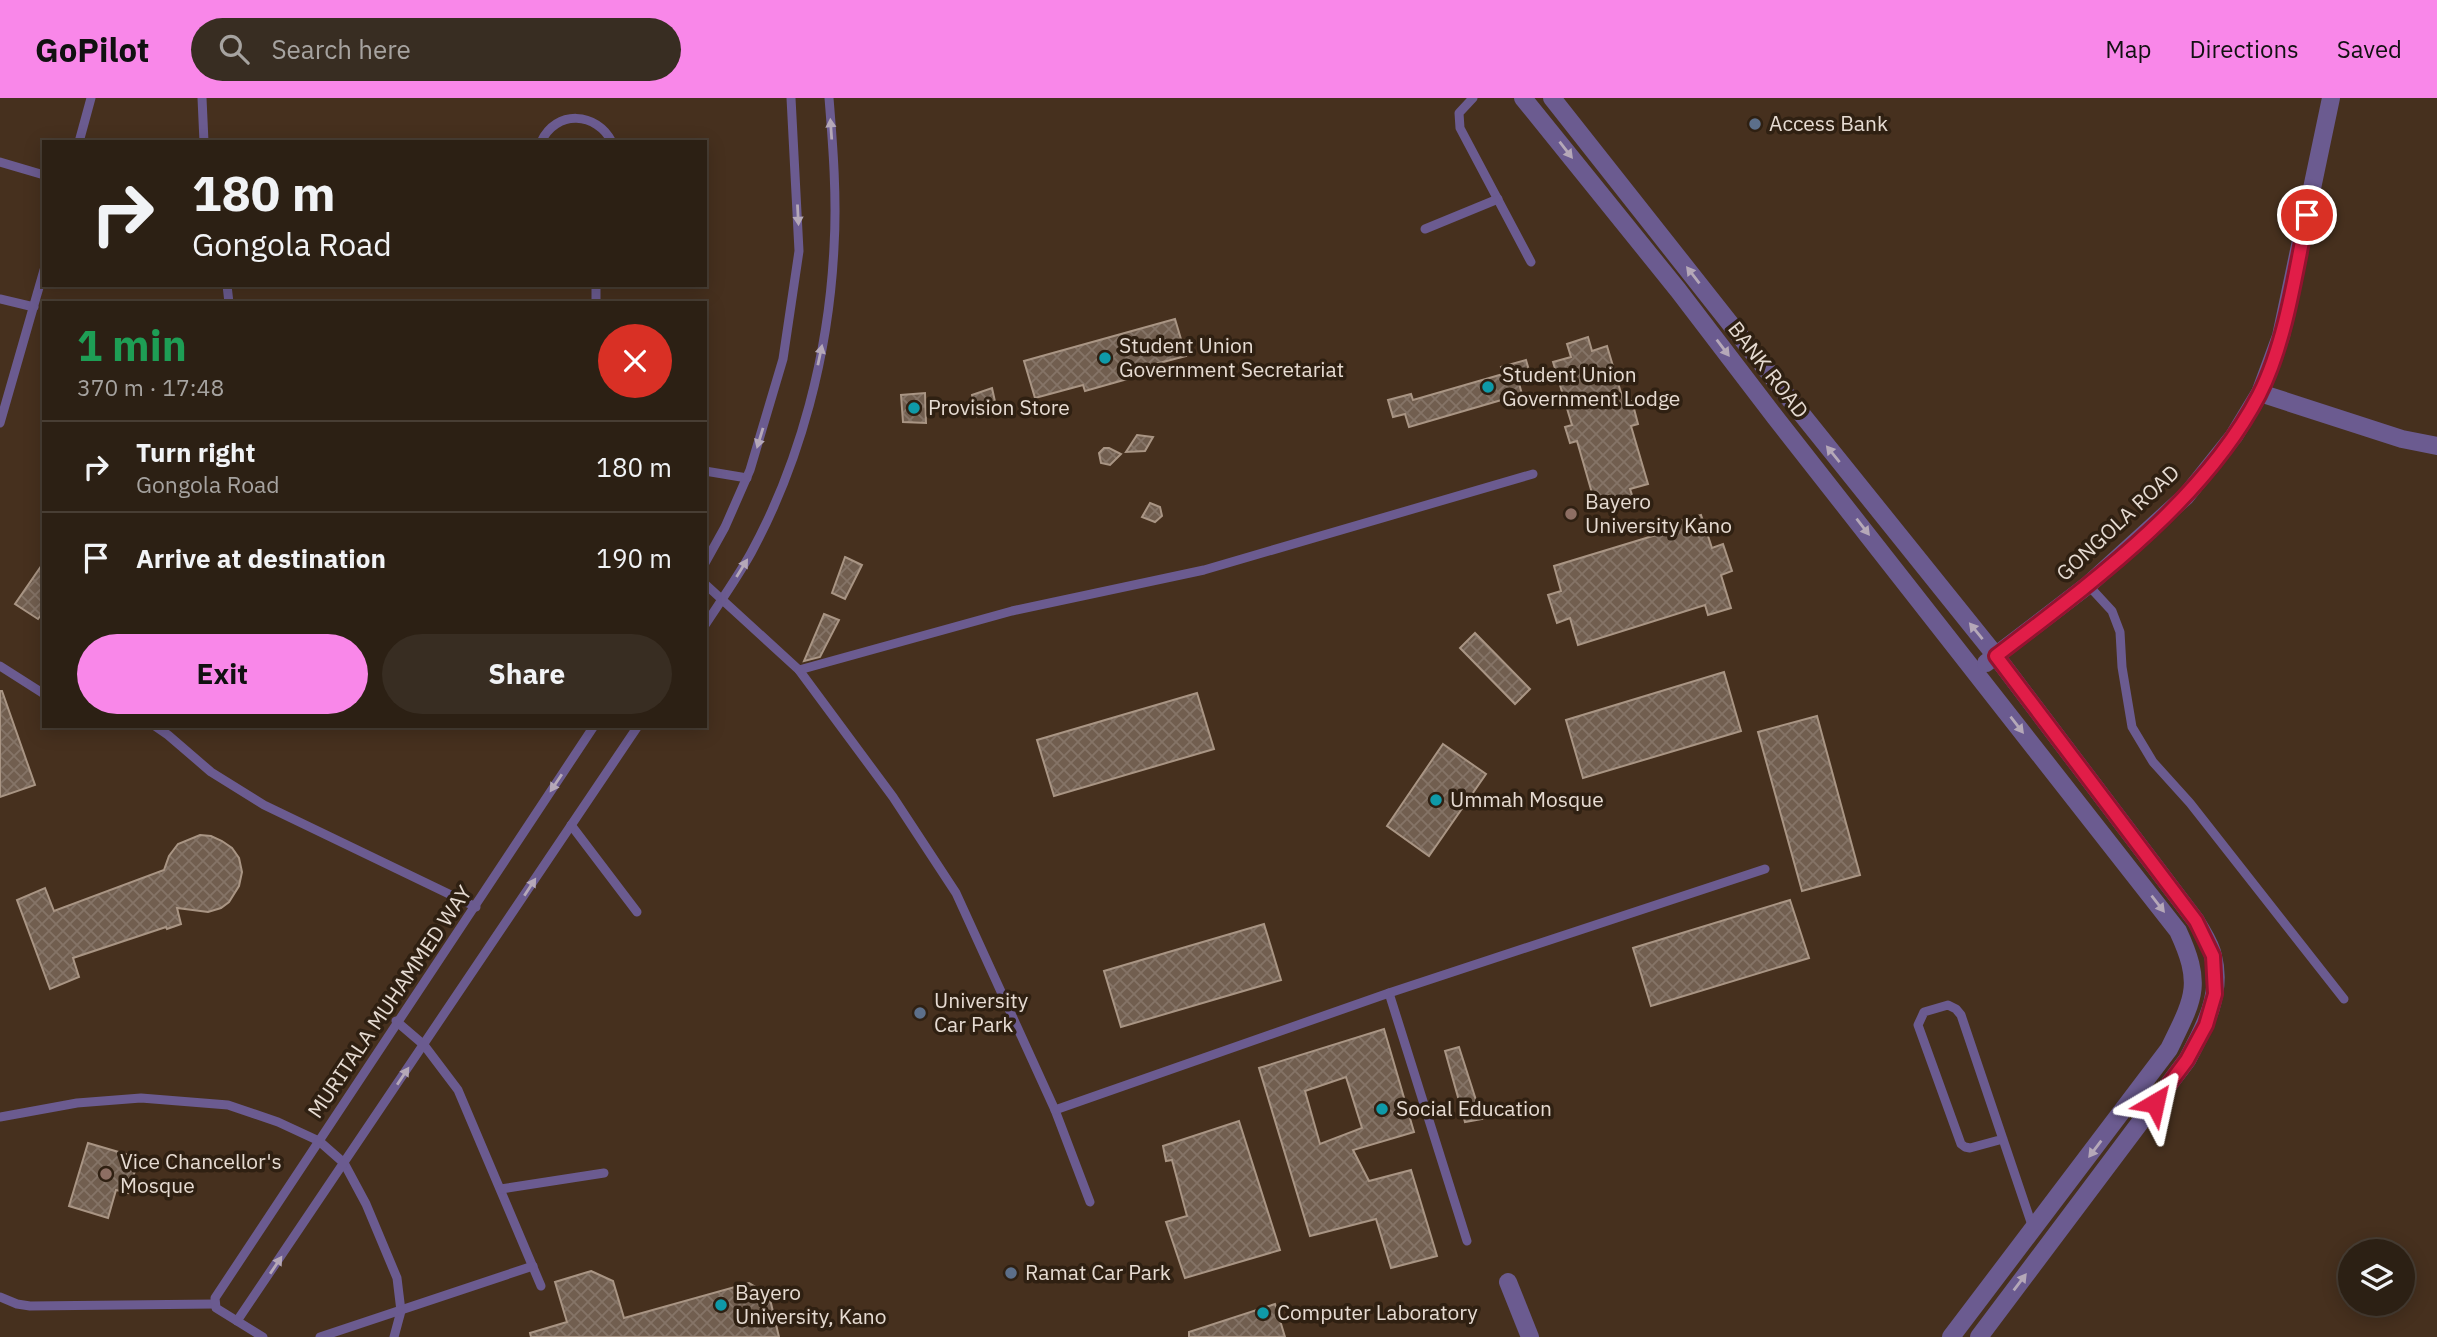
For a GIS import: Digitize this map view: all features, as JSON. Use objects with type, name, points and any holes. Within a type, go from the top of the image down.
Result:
[{"type":"street","name":"BANK ROAD","points":[[1523,98],[1678,290],[2178,931],[2191,958],[2194,989],[2186,1016],[2169,1049],[1951,1337]]},
{"type":"street","points":[[1552,98],[1996,656],[2196,921],[2213,956],[2215,994],[2206,1025],[2187,1060],[1979,1337]]},
{"type":"street","name":"GONGOLA ROAD","points":[[1975,671],[2088,584],[2186,496],[2234,436],[2260,393],[2281,336],[2331,98]]},
{"type":"street","points":[[2260,393],[2402,439],[2437,446]]},
{"type":"street","points":[[1508,1282],[1530,1337]]},
{"type":"lane","points":[[80,140],[91,98]]},
{"type":"lane","points":[[202,98],[204,140]]},
{"type":"lane","points":[[707,560],[726,527],[747,478],[783,359],[799,251],[791,98]]},
{"type":"lane","points":[[707,622],[751,553],[786,475],[808,408],[827,322],[834,246],[829,98]]},
{"type":"lane","points":[[1473,98],[1459,113],[1460,128],[1531,262]]},
{"type":"lane","points":[[542,140],[550,128],[560,121],[583,118],[605,130],[611,140]]},
{"type":"lane","points":[[0,162],[42,174]]},
{"type":"lane","points":[[1425,229],[1498,199]]},
{"type":"lane","points":[[0,423],[42,277]]},
{"type":"lane","points":[[0,299],[34,307]]},
{"type":"lane","points":[[707,471],[747,478]]},
{"type":"lane","points":[[799,670],[1012,611],[1203,570],[1534,474]]},
{"type":"lane","points":[[2088,584],[2112,611],[2120,632],[2122,667],[2132,727],[2153,762],[2190,803],[2344,999]]},
{"type":"lane","points":[[707,586],[799,670],[893,797],[956,893],[1055,1110],[1090,1202]]},
{"type":"lane","points":[[0,666],[42,693]]},
{"type":"lane","points":[[158,728],[211,772],[264,805],[476,906]]},
{"type":"lane","name":"MURITALA MUHAMMED WAY","points":[[215,1301],[396,1021],[476,906],[593,728]]},
{"type":"lane","points":[[237,1321],[637,728]]},
{"type":"lane","points":[[571,825],[637,912]]},
{"type":"lane","points":[[1055,1110],[1389,993],[1765,869]]},
{"type":"lane","points":[[1389,993],[1467,1241]]},
{"type":"lane","points":[[2003,1139],[1970,1148],[1961,1144],[1918,1025],[1924,1012],[1948,1005],[1961,1015],[2003,1139],[2033,1228]]},
{"type":"lane","points":[[396,1021],[424,1045],[458,1090],[541,1286]]},
{"type":"lane","points":[[0,1117],[77,1103],[141,1098],[228,1105],[319,1140],[344,1163],[366,1203],[397,1278],[401,1311],[394,1337]]},
{"type":"lane","points":[[501,1189],[604,1173]]},
{"type":"lane","points":[[320,1337],[533,1266]]},
{"type":"lane","points":[[0,1297],[16,1304],[30,1306],[215,1301],[216,1308],[263,1337]]},
{"type":"shaded area","name":"Bayero University Kano","points":[[0,98],[2437,98],[2437,1337],[0,1337]]},
{"type":"building","name":"Student Union Government Secretariat","points":[[1175,319],[1186,356],[1136,369],[1138,376],[1085,391],[1083,385],[1035,398],[1024,361]]},
{"type":"building","points":[[1588,337],[1592,351],[1607,346],[1624,403],[1632,401],[1638,424],[1631,426],[1648,484],[1630,489],[1633,498],[1613,504],[1610,495],[1594,500],[1577,441],[1570,443],[1565,427],[1572,425],[1553,362],[1571,357],[1567,344]]},
{"type":"building","name":"Student Union Government Lodge","points":[[1526,360],[1531,377],[1518,380],[1522,394],[1409,427],[1405,414],[1393,417],[1388,400],[1411,394],[1413,400],[1503,374],[1501,367]]},
{"type":"building","points":[[992,388],[998,415],[976,417],[972,395]]},
{"type":"building","name":"Provision Store","points":[[925,393],[926,423],[903,422],[901,395]]},
{"type":"building","points":[[1137,435],[1153,437],[1145,451],[1126,452]]},
{"type":"building","points":[[1104,448],[1121,454],[1110,465],[1101,463],[1099,453]]},
{"type":"building","points":[[1150,503],[1160,507],[1162,516],[1155,522],[1142,517]]},
{"type":"building","points":[[1701,515],[1712,548],[1723,544],[1732,571],[1721,575],[1731,608],[1708,615],[1705,605],[1578,645],[1570,618],[1557,623],[1548,595],[1561,591],[1554,566],[1679,528],[1677,522]]},
{"type":"building","points":[[845,557],[862,565],[845,599],[832,593]]},
{"type":"building","points":[[42,565],[42,614],[38,619],[15,604]]},
{"type":"building","points":[[824,614],[839,620],[820,657],[804,661]]},
{"type":"building","points":[[1475,633],[1530,689],[1515,704],[1460,648]]},
{"type":"building","points":[[1724,672],[1741,731],[1583,778],[1566,720]]},
{"type":"building","points":[[0,691],[35,785],[0,797]]},
{"type":"building","points":[[1197,693],[1214,749],[1054,796],[1037,740]]},
{"type":"building","points":[[1817,716],[1860,875],[1802,891],[1758,732]]},
{"type":"building","name":"Ummah Mosque","points":[[1443,744],[1486,774],[1429,856],[1387,826]]},
{"type":"building","points":[[200,835],[222,841],[232,848],[239,858],[242,872],[239,886],[229,902],[208,912],[177,908],[181,924],[73,958],[79,977],[50,989],[17,900],[45,888],[54,911],[164,870],[169,856],[178,844]]},
{"type":"building","points":[[1790,900],[1809,958],[1651,1006],[1633,948]]},
{"type":"building","points":[[1264,924],[1281,980],[1121,1027],[1104,971]]},
{"type":"building","points":[[1384,1029],[1414,1132],[1353,1150],[1369,1181],[1411,1170],[1437,1256],[1391,1268],[1376,1219],[1310,1236],[1259,1068]],"holes":[[[1346,1077],[1362,1128],[1320,1144],[1305,1091]]]},
{"type":"building","points":[[1459,1047],[1482,1119],[1465,1122],[1445,1051]]},
{"type":"building","points":[[1239,1121],[1280,1250],[1185,1278],[1166,1222],[1187,1216],[1172,1160],[1166,1161],[1163,1146]]},
{"type":"building","name":"Vice Chancellor's Mosque","points":[[88,1143],[139,1158],[128,1193],[116,1190],[108,1218],[69,1206]]},
{"type":"building","points":[[591,1271],[613,1281],[624,1318],[749,1283],[769,1295],[779,1337],[531,1337],[530,1333],[567,1322],[555,1282]]},
{"type":"building","name":"Computer Laboratory","points":[[1275,1304],[1285,1337],[1189,1337],[1189,1332]]},
{"type":"place","name":"Access Bank","points":[[1755,124]]},
{"type":"place","name":"Student Union Government Secretariat","points":[[1105,358]]},
{"type":"place","name":"Student Union Government Lodge","points":[[1488,387]]},
{"type":"place","name":"Provision Store","points":[[914,408]]},
{"type":"place","name":"Bayero University Kano","points":[[1571,514]]},
{"type":"place","name":"Ummah Mosque","points":[[1436,800]]},
{"type":"place","name":"University Car Park","points":[[920,1013]]},
{"type":"place","name":"Social Education","points":[[1382,1109]]},
{"type":"place","name":"Vice Chancellor's Mosque","points":[[106,1174]]},
{"type":"place","name":"Ramat Car Park","points":[[1011,1273]]},
{"type":"place","name":"Bayero University, Kano","points":[[721,1305]]},
{"type":"place","name":"Computer Laboratory","points":[[1263,1313]]},
{"type":"route","points":[[2155,1103],[2187,1060],[2206,1025],[2215,994],[2213,956],[2196,921],[1996,656],[2088,584],[2186,496],[2234,436],[2260,393],[2281,336],[2307,215]]}]
